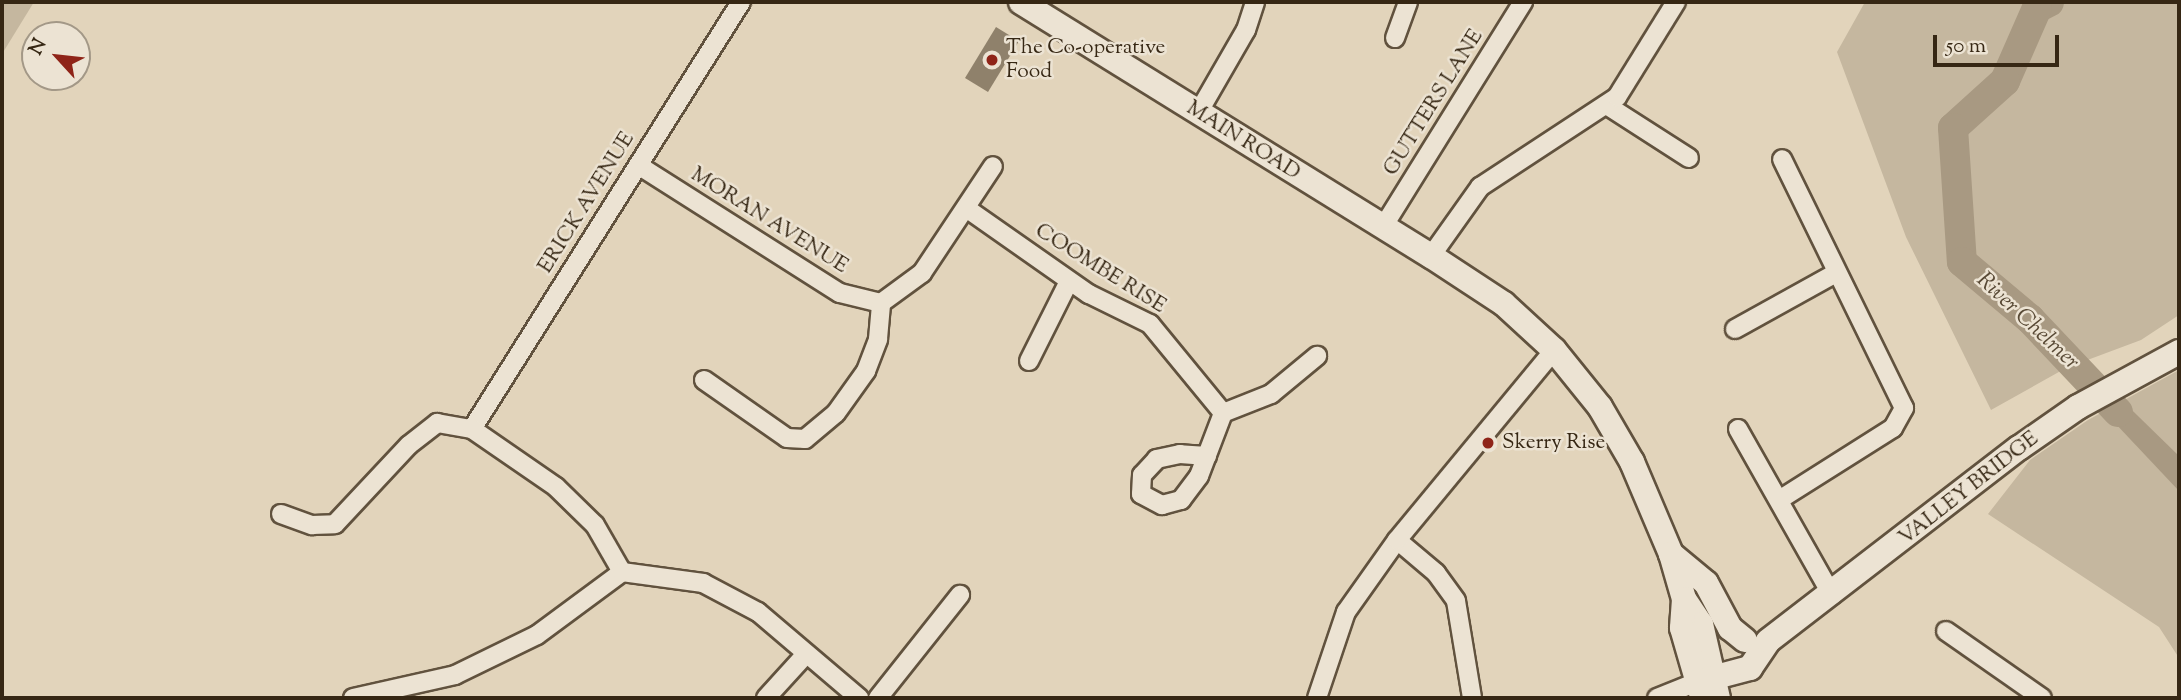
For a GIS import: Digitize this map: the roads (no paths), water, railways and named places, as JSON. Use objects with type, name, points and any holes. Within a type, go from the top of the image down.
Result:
[{"type":"main road","name":"MAIN ROAD","points":[[1021,2],[1431,256],[1504,304],[1554,350],[1618,434],[1671,554],[1684,599],[1701,624],[1708,683]]},
{"type":"main road","name":"VALLEY BRIDGE","points":[[1708,683],[1756,640],[1832,595],[2020,448],[2078,407],[2179,352]]},
{"type":"main road","points":[[1671,554],[1706,583],[1730,628],[1756,640]]},
{"type":"street","name":"ERICK AVENUE","points":[[472,429],[741,2]]},
{"type":"street","points":[[1198,113],[1247,30],[1255,2]]},
{"type":"street","points":[[1395,38],[1408,2]]},
{"type":"street","name":"GUTTERS LANE","points":[[1383,227],[1523,2]]},
{"type":"street","points":[[1431,256],[1480,187],[1608,106],[1676,2]]},
{"type":"street","points":[[1608,106],[1689,158]]},
{"type":"street","points":[[1779,500],[1893,428],[1903,415],[1902,401],[1836,273],[1782,159]]},
{"type":"street","name":"MORAN AVENUE","points":[[638,165],[840,293],[881,303]]},
{"type":"street","points":[[704,380],[787,438],[805,439],[840,408],[866,371],[878,339],[881,303],[922,273],[993,166]]},
{"type":"street","name":"COOMBE RISE","points":[[966,208],[1069,281],[1150,324],[1223,413]]},
{"type":"street","points":[[1735,329],[1836,273]]},
{"type":"street","points":[[1029,361],[1040,346],[1069,281]]},
{"type":"street","points":[[1317,698],[1346,611],[1396,540],[1554,350]]},
{"type":"street","points":[[1207,456],[1223,413],[1270,394],[1317,356]]},
{"type":"street","points":[[281,514],[312,525],[335,524],[409,444],[437,423],[472,429],[556,487],[595,525],[622,572]]},
{"type":"street","points":[[1738,429],[1832,595]]},
{"type":"street","points":[[1396,540],[1436,573],[1456,601],[1472,698]]},
{"type":"street","points":[[353,698],[455,675],[537,635],[622,572],[703,583],[758,612],[859,698]]},
{"type":"street","points":[[878,698],[960,595]]},
{"type":"street","points":[[1946,631],[2042,698]]},
{"type":"street","points":[[766,698],[806,654]]},
{"type":"street","points":[[1657,698],[1708,683]]},
{"type":"waterway","name":"River Chelmer","points":[[2049,2],[2037,8],[2005,81],[1953,128],[1962,262],[2030,319],[2118,412]]},
{"type":"place","name":"The Co-operative Food","points":[[992,60]]},
{"type":"place","name":"Skerry Rise","points":[[1488,443]]}]
